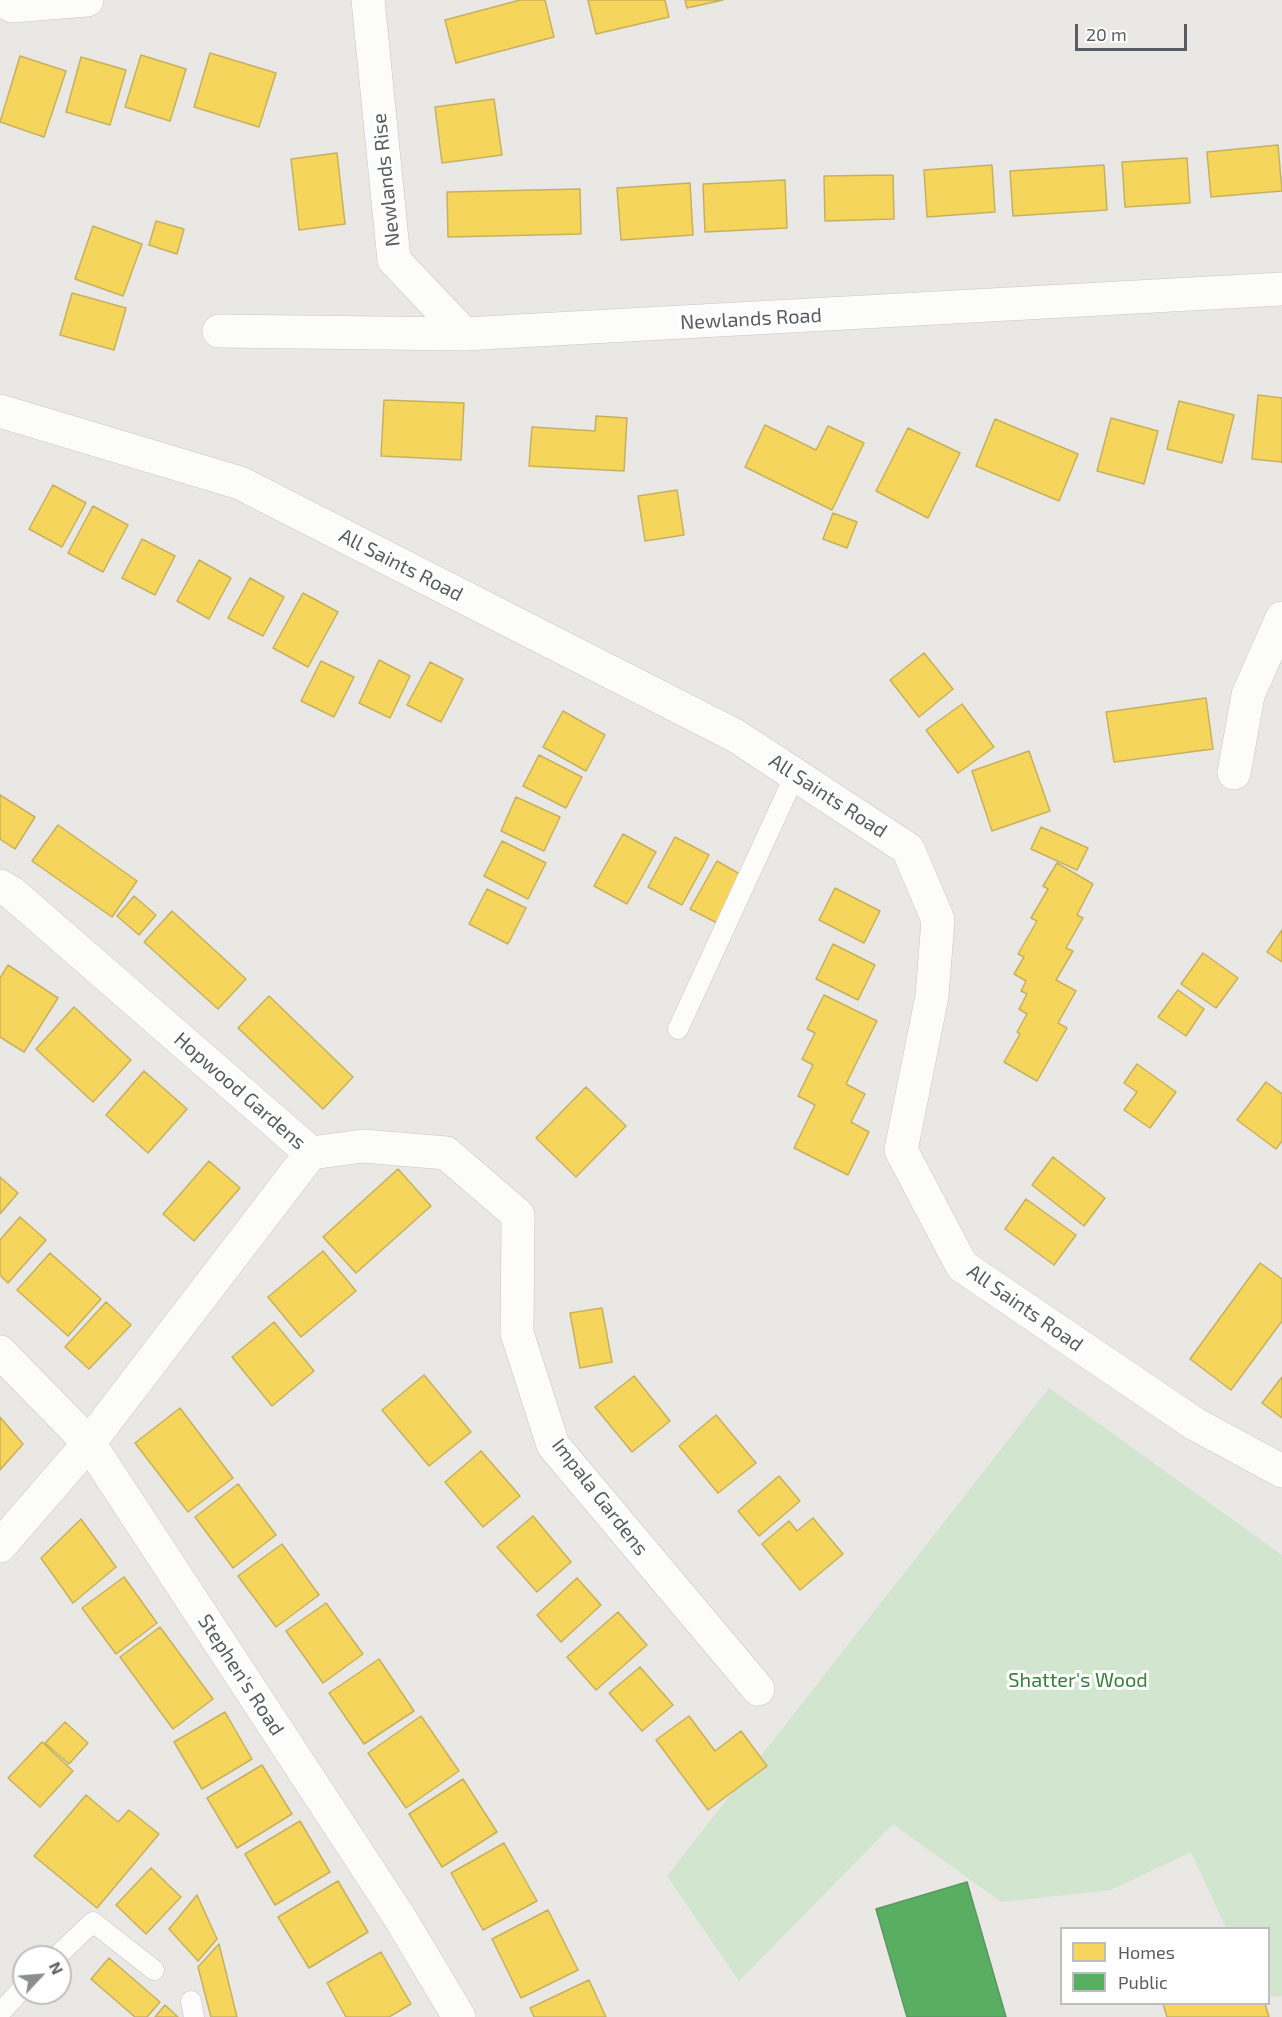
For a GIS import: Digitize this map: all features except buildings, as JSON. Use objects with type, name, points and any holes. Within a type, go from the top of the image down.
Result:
[{"type":"street","points":[[1,0],[12,6],[87,0]]},
{"type":"street","name":"Newlands Rise","points":[[368,0],[394,260],[464,334]]},
{"type":"street","name":"Newlands Road","points":[[219,331],[464,334],[1282,289]]},
{"type":"street","name":"All Saints Road","points":[[0,411],[240,483],[736,736],[908,849],[938,920],[932,996],[902,1150],[962,1266],[1195,1424],[1282,1471]]},
{"type":"street","points":[[1234,773],[1248,695],[1282,618]]},
{"type":"street","name":"Hopwood Gardens","points":[[0,886],[12,892],[311,1153],[89,1443],[0,1546]]},
{"type":"street","name":"Impala Gardens","points":[[311,1153],[363,1146],[446,1153],[518,1215],[517,1332],[553,1445],[758,1689]]},
{"type":"street","name":"Stephen's Road","points":[[0,1352],[89,1443],[400,1918],[459,2017]]},
{"type":"lane","points":[[678,1029],[795,775]]},
{"type":"lane","points":[[69,1945],[93,1922],[154,1970]]},
{"type":"lane","points":[[0,2013],[12,2000]]},
{"type":"green space","name":"Shatter's Wood","points":[[1049,1388],[1282,1555],[1282,1996],[1270,1997],[1270,1927],[1226,1927],[1191,1852],[1111,1890],[1001,1902],[893,1824],[739,1981],[667,1876]]}]
